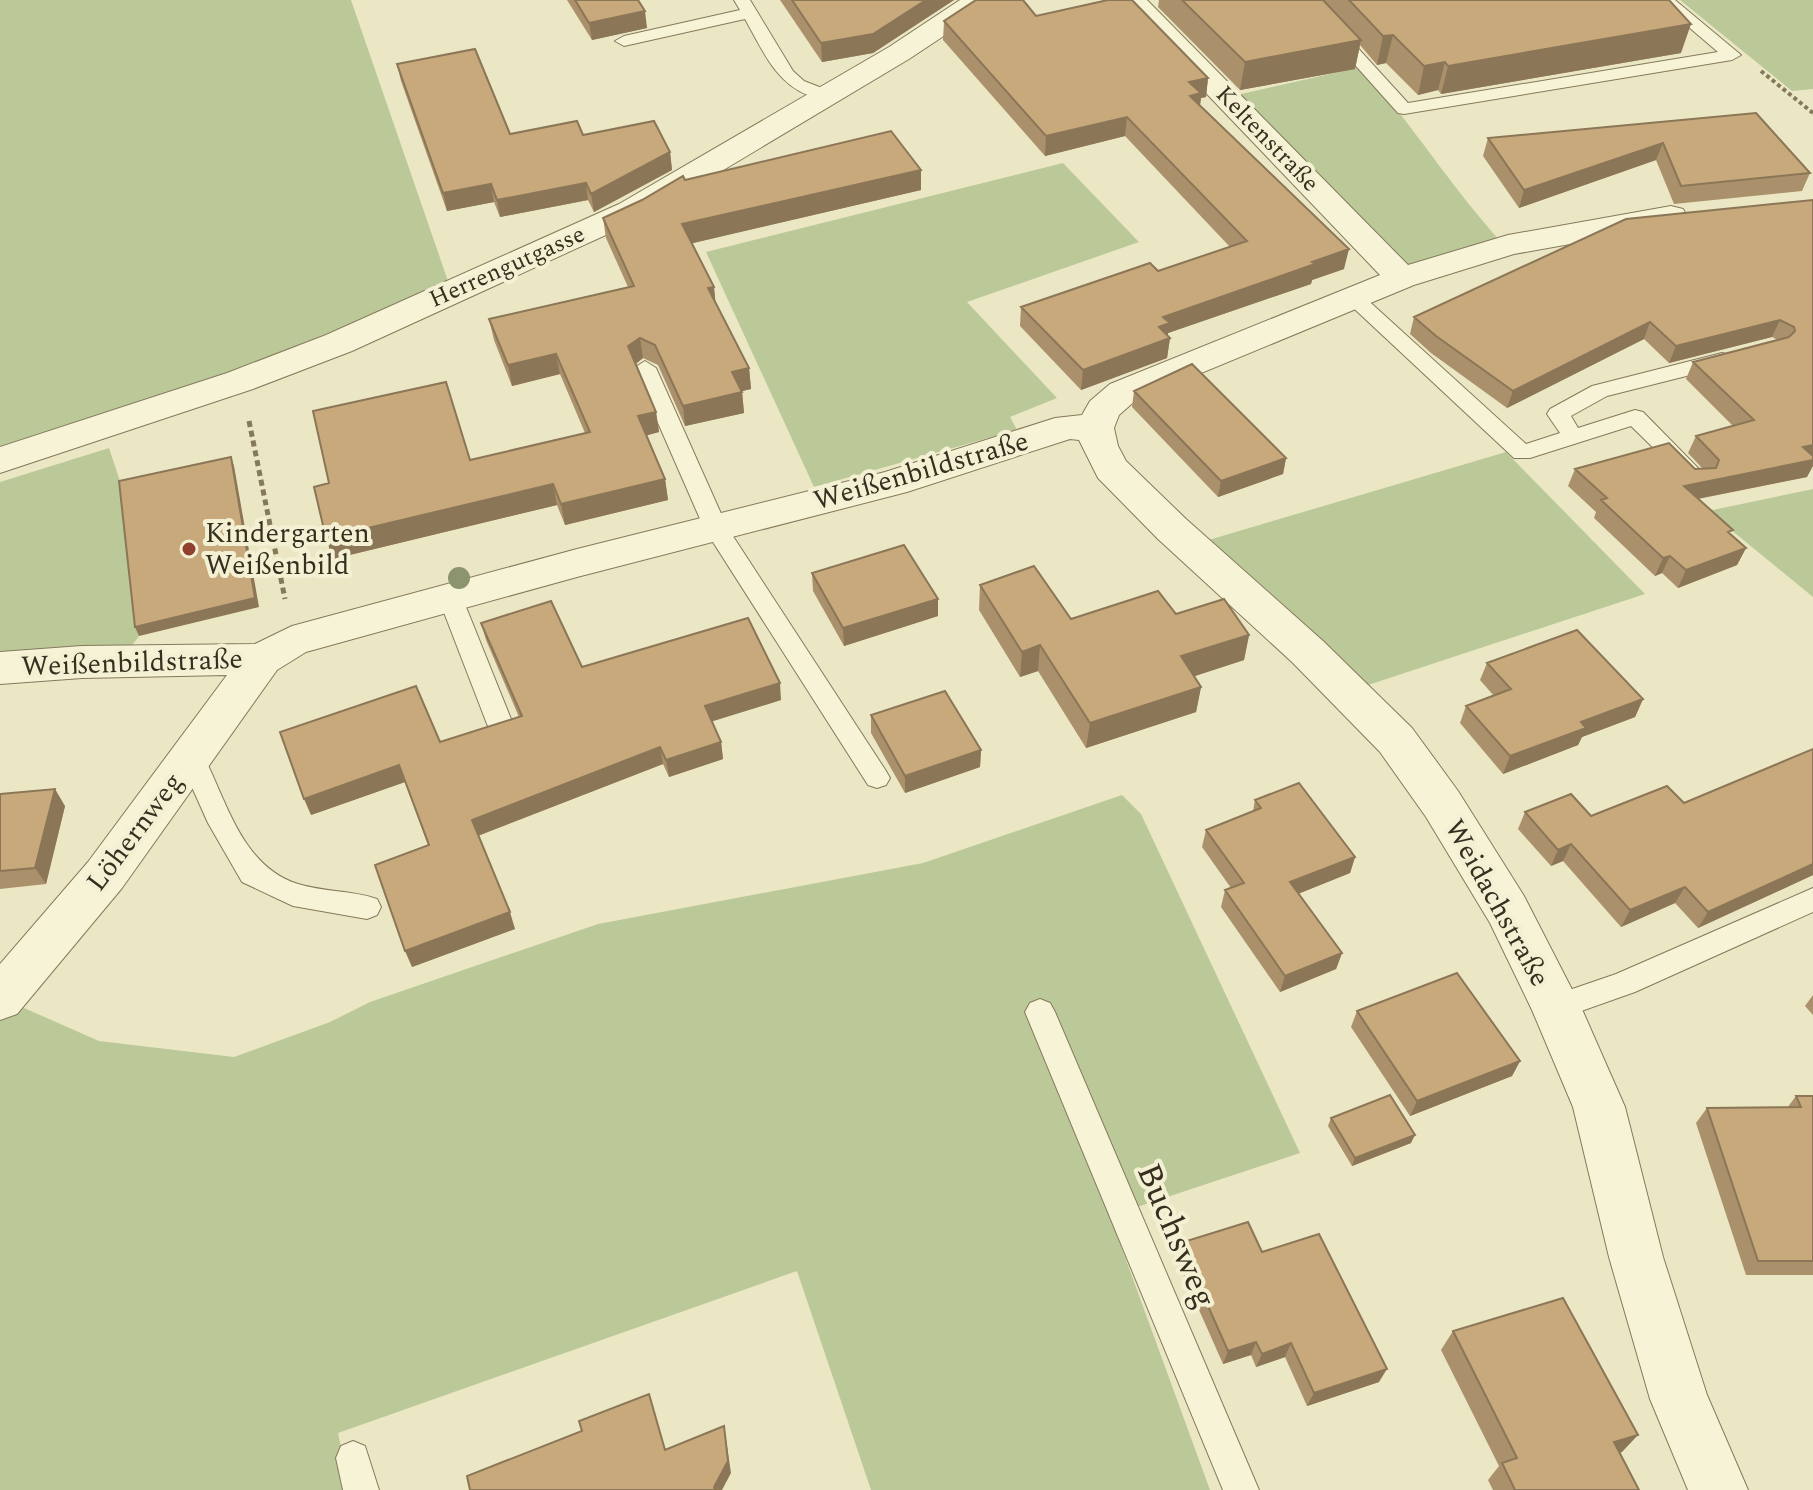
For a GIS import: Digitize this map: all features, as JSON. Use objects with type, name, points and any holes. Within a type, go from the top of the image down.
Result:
[{"type":"street","name":"Herrengutgasse","points":[[0,460],[240,381],[339,343],[631,211],[826,96],[979,0]]},
{"type":"street","name":"Keltenstraße","points":[[1131,0],[1402,278]]},
{"type":"street","points":[[1095,428],[1103,409],[1123,392],[1402,278],[1508,245],[1652,218],[1708,212]]},
{"type":"street","name":"Weißenbildstraße","points":[[0,668],[277,650],[450,597],[893,483],[1068,427],[1095,428]]},
{"type":"street","name":"Weidachstraße","points":[[1095,428],[1099,446],[1112,469],[1172,529],[1308,652],[1396,740],[1442,804],[1507,910],[1556,1007],[1599,1107],[1636,1257],[1679,1399],[1718,1490]]},
{"type":"street","name":"Löhernweg","points":[[0,999],[105,875],[191,756],[277,650]]},
{"type":"lane","points":[[1305,0],[1404,109],[1732,55]]},
{"type":"lane","points":[[1665,0],[1732,55]]},
{"type":"lane","points":[[624,41],[746,7],[786,74],[798,85],[826,96]]},
{"type":"lane","points":[[1354,298],[1522,453],[1635,417],[1697,479]]},
{"type":"lane","points":[[1573,437],[1558,414],[1600,391],[1744,355]]},
{"type":"lane","points":[[645,368],[716,528],[877,778]]},
{"type":"lane","points":[[450,597],[500,724]]},
{"type":"lane","points":[[191,756],[221,823],[252,874],[293,895],[367,907]]},
{"type":"lane","points":[[1556,1007],[1625,983],[1813,899]]},
{"type":"lane","name":"Buchsweg","points":[[1040,1012],[1241,1490]]},
{"type":"path","points":[[1732,55],[1750,62],[1813,113]]},
{"type":"path","points":[[240,381],[277,650]]},
{"type":"green space","points":[[0,0],[351,0],[449,284],[237,370],[0,446]]},
{"type":"green space","points":[[1680,0],[1813,0],[1813,89],[1792,91]]},
{"type":"green space","points":[[1361,67],[1504,245],[1402,275],[1228,97]]},
{"type":"green space","points":[[1063,163],[1139,242],[967,302],[1057,398],[1010,417],[1017,430],[814,487],[706,252]]},
{"type":"green space","points":[[109,448],[123,490],[139,636],[131,647],[0,658],[0,482]]},
{"type":"green space","points":[[1506,452],[1645,594],[1353,690],[1195,544]]},
{"type":"green space","points":[[1813,489],[1813,597],[1708,511]]},
{"type":"green space","points":[[1122,795],[1141,814],[1300,1153],[1110,1216],[1210,1490],[871,1490],[797,1271],[338,1433],[350,1490],[0,1490],[0,1020],[15,1004],[99,1041],[234,1057],[330,1022],[370,1002],[598,924],[923,863]]},
{"type":"building","points":[[575,0],[638,0],[645,11],[589,23]]},
{"type":"building","points":[[792,0],[926,0],[873,34],[821,43]]},
{"type":"building","points":[[976,0],[1023,0],[1036,16],[1108,0],[1132,0],[1208,78],[1189,82],[1201,93],[1190,96],[1349,249],[1312,262],[1315,264],[1163,317],[1170,323],[1159,327],[1170,338],[1083,370],[1021,307],[1150,263],[1158,271],[1247,241],[1127,117],[1046,136],[944,21]]},
{"type":"building","points":[[1182,0],[1323,0],[1361,40],[1245,62]]},
{"type":"building","points":[[1349,0],[1669,0],[1691,24],[1448,66],[1445,62],[1424,66],[1393,35],[1383,36]]},
{"type":"building","points":[[475,49],[510,134],[577,121],[583,135],[654,121],[670,152],[591,194],[586,183],[497,200],[491,184],[443,193],[397,64]]},
{"type":"building","points":[[1756,113],[1810,173],[1681,186],[1663,143],[1524,190],[1488,138]]},
{"type":"building","points":[[891,131],[921,170],[682,224],[714,287],[708,288],[749,368],[732,372],[742,392],[683,406],[655,345],[640,338],[628,346],[656,412],[638,416],[665,479],[561,504],[553,484],[326,538],[314,487],[329,483],[313,411],[446,382],[470,460],[590,432],[556,354],[508,365],[489,319],[634,286],[603,218],[683,176],[685,180]]},
{"type":"building","points":[[1813,200],[1813,445],[1803,447],[1813,456],[1813,460],[1684,486],[1733,530],[1728,532],[1746,548],[1686,570],[1670,556],[1663,558],[1601,500],[1607,498],[1575,469],[1669,443],[1695,469],[1716,468],[1719,460],[1696,436],[1754,420],[1693,362],[1789,337],[1795,331],[1794,327],[1780,320],[1676,346],[1650,322],[1513,391],[1414,317],[1626,219]]},
{"type":"building","points":[[1192,364],[1286,458],[1221,481],[1134,391]]},
{"type":"building","name":"Kindergarten Weißenbild","points":[[231,457],[255,598],[135,627],[119,481]]},
{"type":"building","points":[[904,545],[938,599],[843,628],[812,573]]},
{"type":"building","points":[[1034,566],[1071,619],[1158,591],[1176,614],[1224,599],[1249,635],[1181,656],[1201,687],[1090,723],[1040,645],[1022,652],[980,585]]},
{"type":"building","points":[[551,601],[582,667],[748,618],[780,683],[705,706],[721,742],[666,760],[660,747],[472,820],[510,912],[405,951],[375,865],[429,845],[399,765],[304,799],[280,732],[416,686],[440,742],[522,716],[481,623]]},
{"type":"building","points":[[1577,630],[1643,699],[1581,722],[1586,728],[1510,756],[1466,706],[1511,689],[1487,663]]},
{"type":"building","points":[[945,691],[981,750],[905,776],[871,715]]},
{"type":"building","points":[[1813,749],[1813,864],[1708,912],[1685,887],[1630,910],[1571,844],[1558,850],[1525,812],[1571,794],[1591,816],[1667,786],[1684,803]]},
{"type":"building","points":[[1299,783],[1355,857],[1290,882],[1342,953],[1285,976],[1225,890],[1244,883],[1206,830],[1261,808],[1255,800]]},
{"type":"building","points":[[55,789],[35,868],[0,871],[0,794]]},
{"type":"building","points":[[1457,973],[1520,1061],[1417,1101],[1357,1011]]},
{"type":"building","points":[[1390,1095],[1415,1135],[1355,1158],[1331,1118]]},
{"type":"building","points":[[1796,1096],[1813,1096],[1813,1261],[1758,1261],[1707,1108],[1801,1107]]},
{"type":"building","points":[[1248,1222],[1262,1252],[1319,1234],[1387,1369],[1314,1393],[1291,1343],[1262,1354],[1256,1342],[1228,1351],[1180,1243]]},
{"type":"building","points":[[1563,1298],[1638,1435],[1614,1442],[1639,1490],[1515,1490],[1502,1463],[1517,1458],[1453,1331]]},
{"type":"building","points":[[649,1394],[665,1450],[724,1426],[728,1461],[715,1490],[470,1490],[467,1476],[582,1431],[579,1421]]},
{"type":"place","name":"Kindergarten Weißenbild","points":[[189,549]]}]
